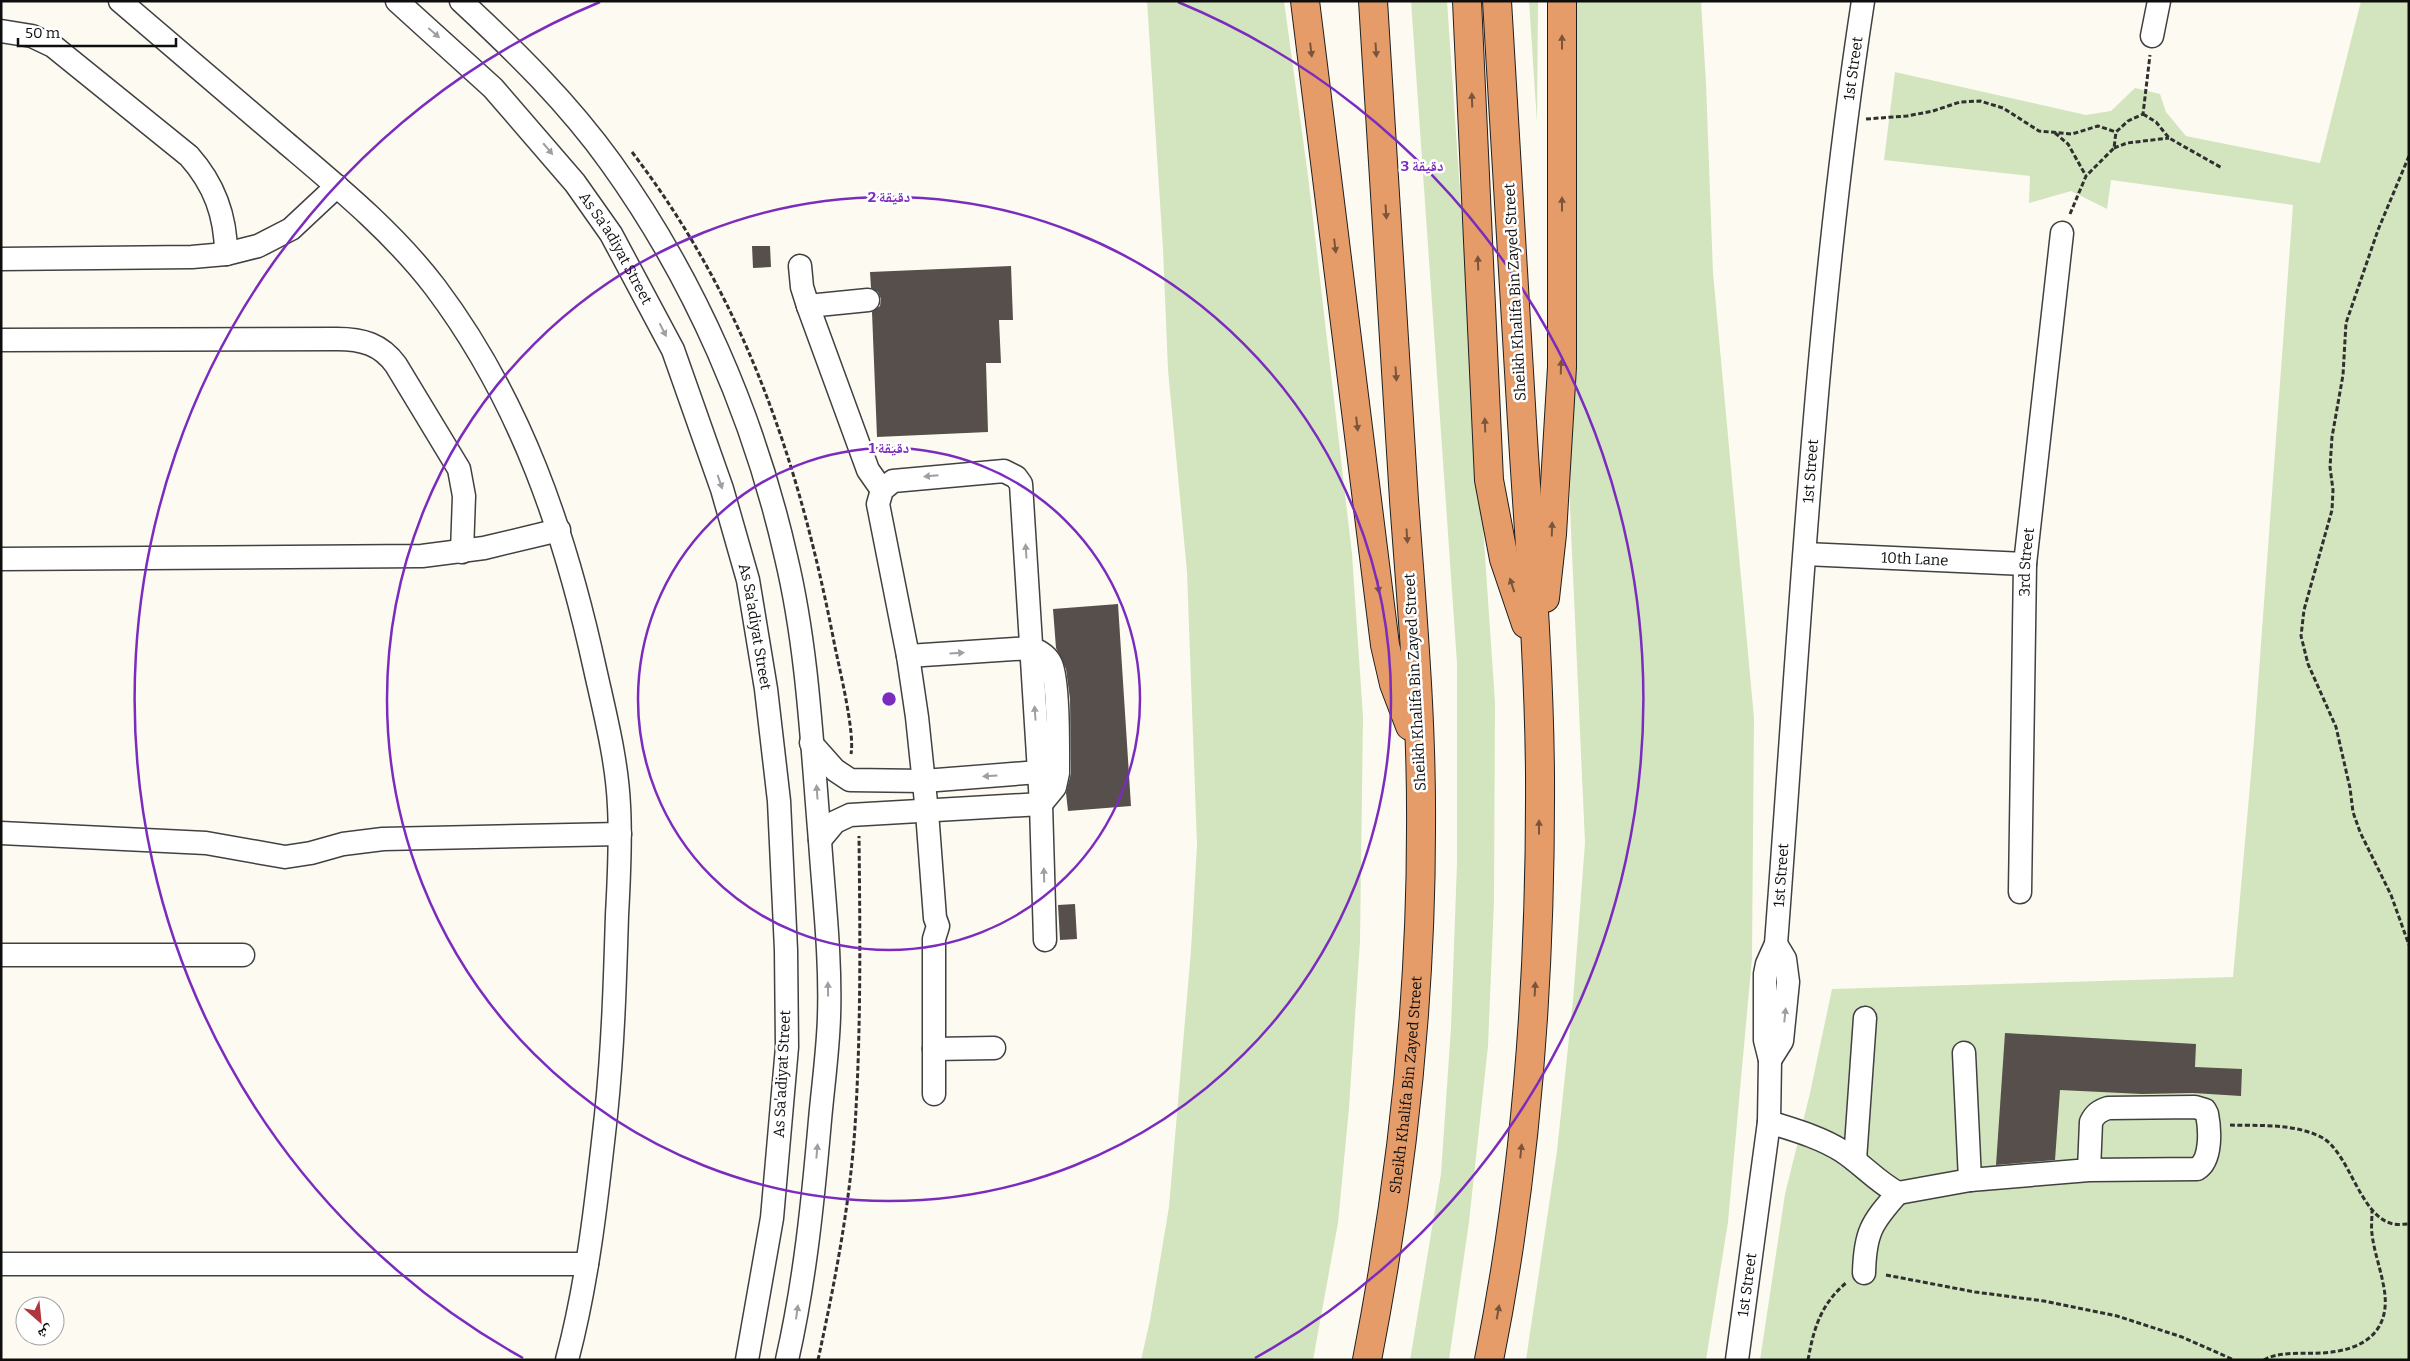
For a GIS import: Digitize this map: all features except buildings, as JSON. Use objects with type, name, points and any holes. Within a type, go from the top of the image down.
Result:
[{"type":"highway","points":[[1305,1],[1385,645],[1401,704],[1419,745]]},
{"type":"highway","name":"Sheikh Khalifa Bin Zayed Street","points":[[1367,1360],[1391,1223],[1410,1059],[1420,907],[1421,827],[1419,745],[1373,1]]},
{"type":"highway","points":[[1467,1],[1488,480],[1504,559],[1536,646]]},
{"type":"highway","name":"Sheikh Khalifa Bin Zayed Street","points":[[1489,1360],[1516,1194],[1534,1007],[1539,912],[1540,791],[1536,646],[1497,1]]},
{"type":"highway","points":[[1536,646],[1549,572],[1562,367],[1562,1]]},
{"type":"street","points":[[120,1],[337,186],[409,257],[434,286],[470,338],[519,426],[538,470],[559,530],[581,606],[605,713],[616,773],[620,834],[613,1042],[587,1264],[567,1360]]},
{"type":"street","name":"As Sa'adiyat Street","points":[[397,1],[494,88],[565,170],[611,234],[673,350],[722,490],[748,580],[766,689],[779,801],[786,950],[787,1047],[772,1218],[747,1360]]},
{"type":"street","points":[[461,1],[509,46],[549,88],[609,161],[647,216],[710,332],[733,388],[762,467],[786,558],[803,650],[826,917],[829,1017],[813,1198],[795,1326],[787,1360]]},
{"type":"street","name":"1st Street","points":[[1737,1360],[1769,1122],[1770,1060],[1765,1040],[1765,974],[1767,964],[1776,944],[1814,435],[1844,121],[1863,1]]},
{"type":"street","points":[[2152,36],[2159,1]]},
{"type":"street","points":[[1,31],[32,36],[53,46],[188,156],[201,169],[218,201],[226,236],[226,254]]},
{"type":"street","points":[[1,259],[192,257],[226,254],[258,246],[291,229],[337,186]]},
{"type":"street","name":"3rd Street","points":[[2020,892],[2025,564],[2062,233]]},
{"type":"street","points":[[800,266],[802,287],[808,306],[868,470],[882,490]]},
{"type":"street","points":[[808,306],[868,300]]},
{"type":"street","points":[[1,340],[337,339],[362,341],[374,345],[390,357],[396,365],[459,469],[464,496],[462,552]]},
{"type":"street","points":[[934,1094],[934,939],[938,926],[935,918],[924,780],[908,656],[879,510],[879,497],[882,490],[893,481],[998,471],[1010,472],[1021,484],[1041,804],[1044,932]]},
{"type":"street","points":[[1,559],[390,557],[462,552],[522,540],[559,530]]},
{"type":"street","name":"10th Lane","points":[[1805,554],[2025,564]]},
{"type":"street","points":[[820,840],[835,822],[850,815],[1041,804],[1051,793],[1057,780],[1055,680],[1052,664],[1047,657],[1031,648],[908,656]]},
{"type":"street","points":[[811,742],[834,770],[850,780],[924,780],[1039,772]]},
{"type":"street","points":[[1,833],[206,843],[285,857],[311,853],[343,844],[383,839],[620,834]]},
{"type":"street","points":[[1,955],[243,955]]},
{"type":"street","points":[[1855,1160],[1866,1018]]},
{"type":"street","points":[[934,1049],[994,1048]]},
{"type":"street","points":[[1964,1053],[1970,1180]]},
{"type":"street","points":[[1864,1273],[1864,1248],[1869,1231],[1880,1214],[1898,1194],[1970,1180],[2089,1170],[2198,1169],[2203,1166],[2208,1155],[2207,1114],[2200,1108],[2108,1108],[2100,1110],[2094,1115],[2091,1122],[2089,1170]]},
{"type":"street","points":[[1769,1122],[1824,1141],[1855,1160],[1882,1184],[1898,1194]]},
{"type":"street","points":[[1,1264],[587,1264]]},
{"type":"path","points":[[2143,114],[2152,36]]},
{"type":"path","points":[[1844,121],[1907,116],[1932,111],[1960,102],[1980,101],[2003,108],[2038,132],[2072,134],[2098,126],[2116,132]]},
{"type":"path","points":[[2114,148],[2116,132],[2128,121],[2143,114]]},
{"type":"path","points":[[2143,114],[2156,122],[2169,138],[2222,168]]},
{"type":"path","points":[[2055,133],[2068,144],[2086,176]]},
{"type":"path","points":[[2062,233],[2086,176],[2114,148],[2128,143],[2169,138]]},
{"type":"path","points":[[2409,156],[2378,230],[2346,323],[2343,375],[2332,437],[2330,467],[2333,490],[2332,510],[2304,610],[2301,636],[2308,664],[2336,727],[2350,788],[2353,812],[2360,832],[2391,895],[2409,945]]},
{"type":"path","points":[[818,1360],[845,1220],[856,1111],[860,919],[859,833],[857,829]]},
{"type":"path","points":[[2208,1124],[2299,1128],[2323,1138],[2336,1152],[2372,1210],[2392,1224],[2409,1224]]},
{"type":"path","points":[[2264,1360],[2268,1357],[2286,1355],[2348,1351],[2364,1344],[2374,1332],[2383,1319],[2385,1305],[2384,1284],[2372,1233],[2372,1210]]},
{"type":"path","points":[[1808,1360],[1812,1335],[1825,1304],[1852,1278],[1864,1273],[1892,1275],[1931,1284],[2044,1301],[2117,1316],[2182,1337],[2234,1360]]},
{"type":"green space","points":[[1147,1],[1284,1],[1308,176],[1352,554],[1363,717],[1360,941],[1349,1108],[1338,1223],[1313,1360],[1141,1360],[1150,1320],[1169,1207],[1191,950],[1197,845],[1187,572],[1168,370],[1163,249]]},
{"type":"green space","points":[[1411,1],[1447,1],[1495,702],[1494,902],[1488,1046],[1469,1222],[1449,1360],[1410,1360],[1441,1174],[1451,1027],[1457,863],[1457,663]]},
{"type":"green space","points":[[1529,1],[1538,1],[1537,123]]},
{"type":"green space","points":[[1574,1],[1701,1],[1713,273],[1754,718],[1752,958],[1728,1222],[1706,1360],[1526,1360],[1557,1151],[1573,1000],[1585,843],[1570,508]]},
{"type":"green space","points":[[2361,1],[2409,1],[2409,1360],[1760,1360],[1785,1194],[1810,1093],[1832,989],[2233,977],[2254,740],[2293,205],[2111,180],[2107,209],[2071,191],[2029,203],[2030,176],[1884,160],[1895,72],[2086,115],[2111,111],[2135,88],[2160,94],[2166,112],[2186,136],[2320,163]]}]
